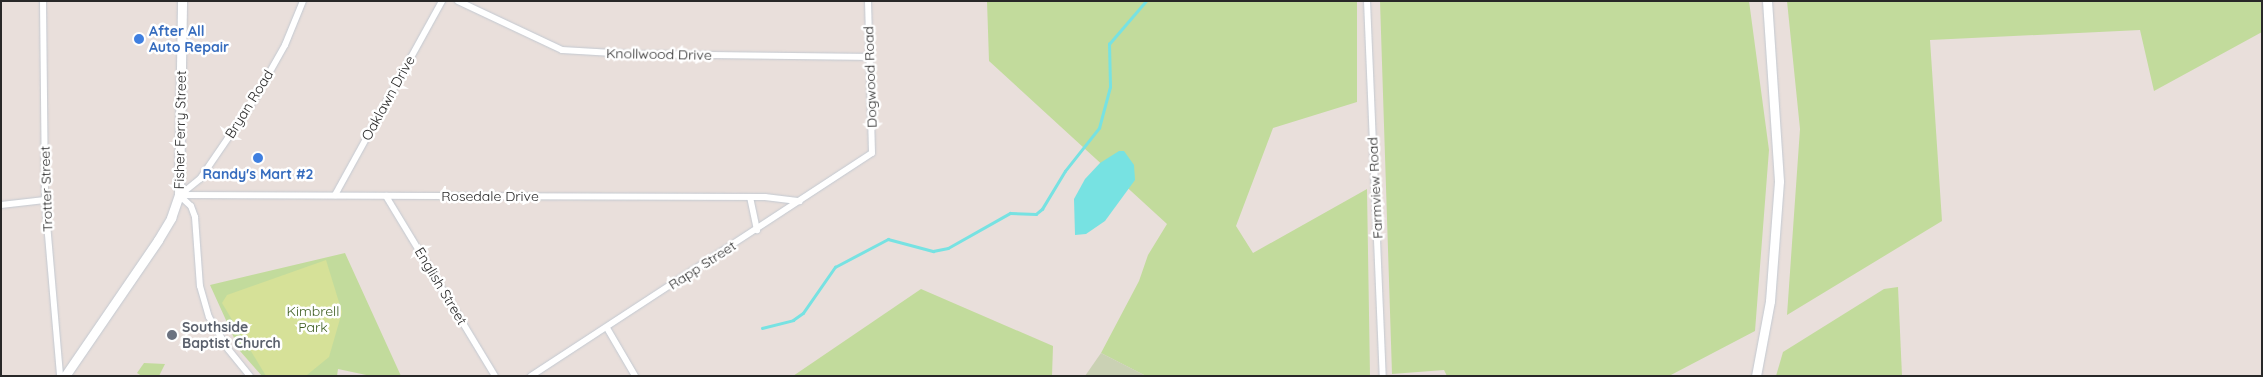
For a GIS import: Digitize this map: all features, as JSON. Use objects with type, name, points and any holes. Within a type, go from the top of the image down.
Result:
[{"type":"street","name":"Trotter Street","points":[[43,1],[45,200],[60,376]]},
{"type":"street","name":"Fisher Ferry Street","points":[[65,376],[158,240],[179,195],[182,1]]},
{"type":"street","name":"Bryan Road","points":[[179,195],[200,179],[254,100],[284,45],[303,1]]},
{"type":"street","name":"Oaklawn Drive","points":[[335,195],[442,1]]},
{"type":"street","name":"Knollwood Drive","points":[[458,1],[562,50],[630,54],[871,57]]},
{"type":"street","name":"Dogwood Road","points":[[868,1],[871,57],[872,153]]},
{"type":"street","name":"Farmview Road","points":[[1367,1],[1383,376]]},
{"type":"street","points":[[1756,376],[1770,301],[1779,180],[1767,1]]},
{"type":"street","name":"Rapp Street","points":[[532,376],[872,153]]},
{"type":"street","points":[[179,195],[191,206],[195,216],[200,286],[209,317],[228,349],[250,376]]},
{"type":"street","name":"Rosedale Drive","points":[[179,195],[750,197],[800,201]]},
{"type":"street","name":"English Street","points":[[386,196],[495,376]]},
{"type":"street","points":[[750,197],[757,230]]},
{"type":"street","points":[[1,205],[45,200]]},
{"type":"street","points":[[607,328],[635,376]]},
{"type":"green space","points":[[987,1],[1357,1],[1357,102],[1273,128],[1236,226],[1253,253],[1367,189],[1370,376],[1146,376],[1101,353],[1139,281],[1148,255],[1167,224],[989,61]]},
{"type":"green space","points":[[1380,1],[1749,1],[1769,150],[1755,331],[1669,376],[1447,376],[1444,370],[1392,374]]},
{"type":"green space","points":[[1787,1],[2262,1],[2262,32],[2154,91],[2140,30],[1930,40],[1942,221],[1787,315],[1800,129]]},
{"type":"green space","name":"Kimbrell Park","points":[[345,253],[401,376],[371,376],[338,369],[337,376],[262,376],[240,351],[210,285]]},
{"type":"green space","points":[[326,260],[342,312],[329,357],[307,375],[266,376],[222,303],[227,295]]},
{"type":"green space","points":[[1898,287],[1902,376],[1776,376],[1783,352],[1884,289]]},
{"type":"green space","points":[[921,289],[1053,346],[1052,376],[793,376]]},
{"type":"green space","points":[[1101,353],[1146,376],[1085,376]]},
{"type":"green space","points":[[144,363],[165,364],[159,376],[142,376],[137,373]]},
{"type":"water","points":[[1119,151],[1124,151],[1134,165],[1135,180],[1105,221],[1086,234],[1075,235],[1074,199],[1085,179],[1100,163]]},
{"type":"waterway","points":[[762,328],[793,320],[803,313],[835,267],[888,239],[933,251],[948,248],[1010,213],[1036,214],[1042,209],[1065,171],[1099,128],[1110,87],[1109,44],[1146,1]]},
{"type":"place","name":"After All Auto Repair","points":[[139,39]]},
{"type":"place","name":"Randy's Mart #2","points":[[258,158]]},
{"type":"place","name":"Southside Baptist Church","points":[[172,335]]}]
